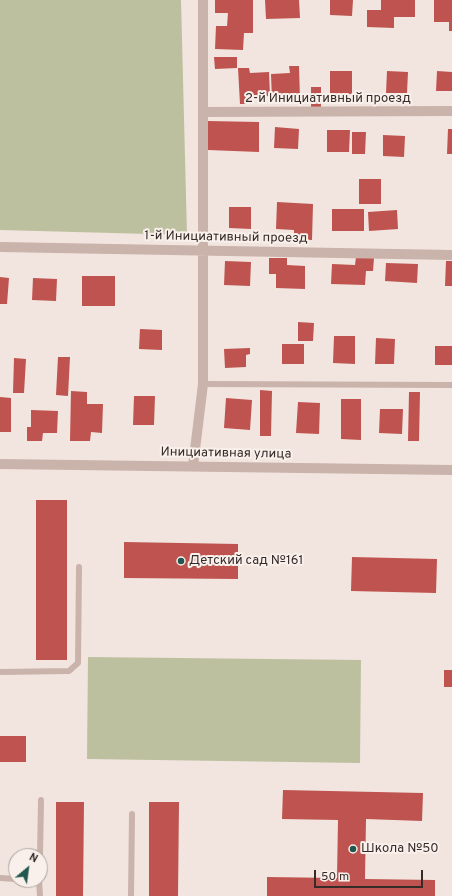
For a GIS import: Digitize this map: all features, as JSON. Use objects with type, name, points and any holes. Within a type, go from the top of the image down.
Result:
[{"type":"street","points":[[193,466],[203,384],[202,0]]},
{"type":"street","name":"2-й Инициативный проезд","points":[[203,112],[452,111]]},
{"type":"street","name":"1-й Инициативный проезд","points":[[0,247],[452,255]]},
{"type":"street","name":"Инициативная улица","points":[[0,464],[452,470]]},
{"type":"lane","points":[[203,384],[452,385]]},
{"type":"lane","points":[[0,672],[69,671],[78,663],[79,567]]},
{"type":"lane","points":[[40,848],[41,800]]},
{"type":"lane","points":[[131,896],[132,814]]},
{"type":"green space","points":[[0,0],[181,0],[187,235],[0,230]]},
{"type":"green space","points":[[88,657],[361,660],[360,763],[87,759]]},
{"type":"building","points":[[215,0],[253,0],[253,33],[244,33],[243,50],[215,49],[216,26],[227,26],[228,13],[215,13]]},
{"type":"building","points":[[265,0],[299,0],[300,18],[266,19]]},
{"type":"building","points":[[330,0],[353,0],[352,16],[330,15]]},
{"type":"building","points":[[381,0],[415,0],[415,17],[394,17],[394,28],[367,27],[367,10],[381,10]]},
{"type":"building","points":[[434,0],[452,0],[452,31],[449,31],[449,22],[434,22]]},
{"type":"building","points":[[214,57],[237,57],[237,68],[215,69]]},
{"type":"building","points":[[289,66],[299,66],[300,99],[272,100],[271,74],[290,73]]},
{"type":"building","points":[[238,68],[249,68],[250,73],[269,72],[270,96],[250,97],[250,104],[240,104]]},
{"type":"building","points":[[330,71],[352,71],[352,94],[330,93]]},
{"type":"building","points":[[387,71],[408,72],[407,93],[386,93]]},
{"type":"building","points":[[437,71],[452,72],[452,91],[436,91]]},
{"type":"building","points":[[311,87],[321,87],[321,110],[311,110]]},
{"type":"building","points":[[208,121],[259,122],[259,152],[208,150]]},
{"type":"building","points":[[275,127],[299,129],[298,149],[274,148]]},
{"type":"building","points":[[448,129],[452,129],[452,154],[447,154]]},
{"type":"building","points":[[327,130],[350,130],[349,152],[327,152]]},
{"type":"building","points":[[352,132],[366,132],[365,154],[352,154]]},
{"type":"building","points":[[383,135],[405,136],[404,157],[383,156]]},
{"type":"building","points":[[359,179],[381,179],[381,204],[359,204]]},
{"type":"building","points":[[277,202],[313,204],[312,240],[294,239],[294,230],[276,229]]},
{"type":"building","points":[[229,207],[251,207],[251,229],[229,228]]},
{"type":"building","points":[[332,209],[364,209],[364,231],[332,231]]},
{"type":"building","points":[[397,210],[398,229],[369,231],[368,212]]},
{"type":"building","points":[[356,257],[374,258],[373,271],[366,271],[365,285],[331,284],[332,264],[355,265]]},
{"type":"building","points":[[269,258],[287,258],[287,265],[305,266],[305,289],[276,288],[276,274],[269,274]]},
{"type":"building","points":[[225,261],[251,262],[250,286],[224,285]]},
{"type":"building","points":[[446,261],[452,261],[452,286],[445,286]]},
{"type":"building","points":[[386,263],[418,264],[417,283],[385,281]]},
{"type":"building","points":[[82,276],[115,276],[115,306],[82,306]]},
{"type":"building","points":[[0,277],[9,278],[7,304],[0,304]]},
{"type":"building","points":[[33,278],[57,279],[56,301],[32,300]]},
{"type":"building","points":[[298,322],[314,323],[313,341],[298,341]]},
{"type":"building","points":[[140,329],[162,330],[162,350],[139,349]]},
{"type":"building","points":[[334,336],[355,336],[355,364],[333,363]]},
{"type":"building","points":[[376,338],[395,339],[394,364],[375,364]]},
{"type":"building","points":[[282,344],[304,344],[304,364],[282,364]]},
{"type":"building","points":[[435,346],[452,346],[452,365],[435,365]]},
{"type":"building","points":[[250,348],[250,354],[246,355],[246,367],[225,368],[224,349]]},
{"type":"building","points":[[58,357],[70,357],[68,396],[56,395]]},
{"type":"building","points":[[14,358],[26,359],[24,393],[13,393]]},
{"type":"building","points":[[260,390],[272,391],[271,436],[260,436]]},
{"type":"building","points":[[71,391],[87,392],[87,404],[103,404],[102,433],[91,432],[90,441],[70,441]]},
{"type":"building","points":[[409,392],[420,392],[419,441],[408,441]]},
{"type":"building","points":[[134,396],[155,396],[154,425],[133,425]]},
{"type":"building","points":[[0,397],[11,398],[11,432],[0,432]]},
{"type":"building","points":[[226,398],[252,400],[250,430],[224,428]]},
{"type":"building","points":[[341,399],[361,399],[361,440],[341,439]]},
{"type":"building","points":[[298,402],[320,403],[319,434],[296,433]]},
{"type":"building","points":[[380,409],[403,409],[402,434],[379,433]]},
{"type":"building","points":[[31,410],[58,411],[57,433],[43,433],[42,441],[27,441],[27,427],[31,427]]},
{"type":"building","points":[[36,500],[67,500],[67,660],[36,660]]},
{"type":"building","name":"Детский сад №161","points":[[124,542],[238,544],[238,579],[124,578]]},
{"type":"building","points":[[352,557],[437,559],[436,593],[351,591]]},
{"type":"building","points":[[444,670],[452,670],[452,687],[444,687]]},
{"type":"building","points":[[0,736],[26,736],[26,762],[0,762]]},
{"type":"building","points":[[283,790],[423,793],[422,821],[366,819],[365,879],[435,880],[435,896],[267,896],[267,877],[337,878],[338,820],[282,819]]},
{"type":"building","points":[[56,802],[84,802],[83,896],[56,896]]},
{"type":"building","points":[[149,802],[179,802],[178,896],[149,896]]},
{"type":"place","name":"Детский сад №161","points":[[181,561]]},
{"type":"place","name":"Школа №50","points":[[353,849]]}]
